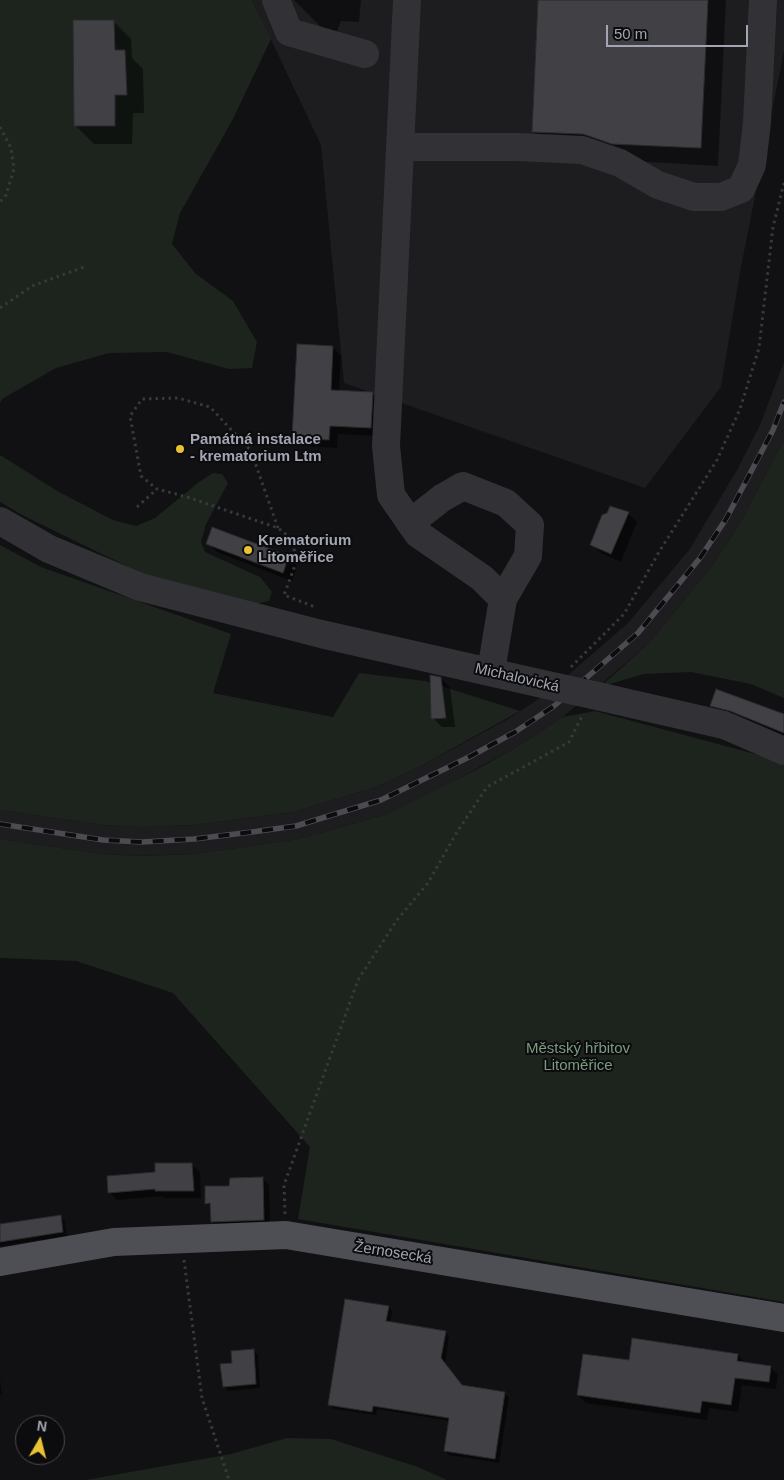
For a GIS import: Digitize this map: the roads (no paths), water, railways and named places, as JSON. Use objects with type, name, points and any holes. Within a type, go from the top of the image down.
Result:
[{"type":"main road","name":"Žernosecká","points":[[0,1262],[114,1242],[286,1235],[784,1318]]},
{"type":"street","points":[[276,0],[289,32],[365,54]]},
{"type":"street","points":[[407,0],[386,446],[391,495],[418,534],[482,578],[503,599]]},
{"type":"street","points":[[401,147],[518,147],[582,150],[620,163],[658,185],[694,197],[721,197],[741,189],[752,164],[757,122],[763,0]]},
{"type":"street","points":[[410,523],[442,498],[462,486],[506,503],[530,525],[528,556],[503,599],[491,671]]},
{"type":"street","name":"Michalovická","points":[[0,521],[48,549],[140,587],[247,616],[724,725],[784,751]]},
{"type":"railway","points":[[0,824],[103,840],[142,842],[194,839],[296,826],[381,800],[469,757],[515,732],[554,706],[638,633],[700,558],[726,519],[773,430],[784,402]]},
{"type":"place","name":"Památná instalace - krematorium Ltm","points":[[180,449]]},
{"type":"place","name":"Krematorium Litoměřice","points":[[248,550]]},
{"type":"park label","name":"Městský hřbitov Litoměřice","points":[[578,1058]]}]
